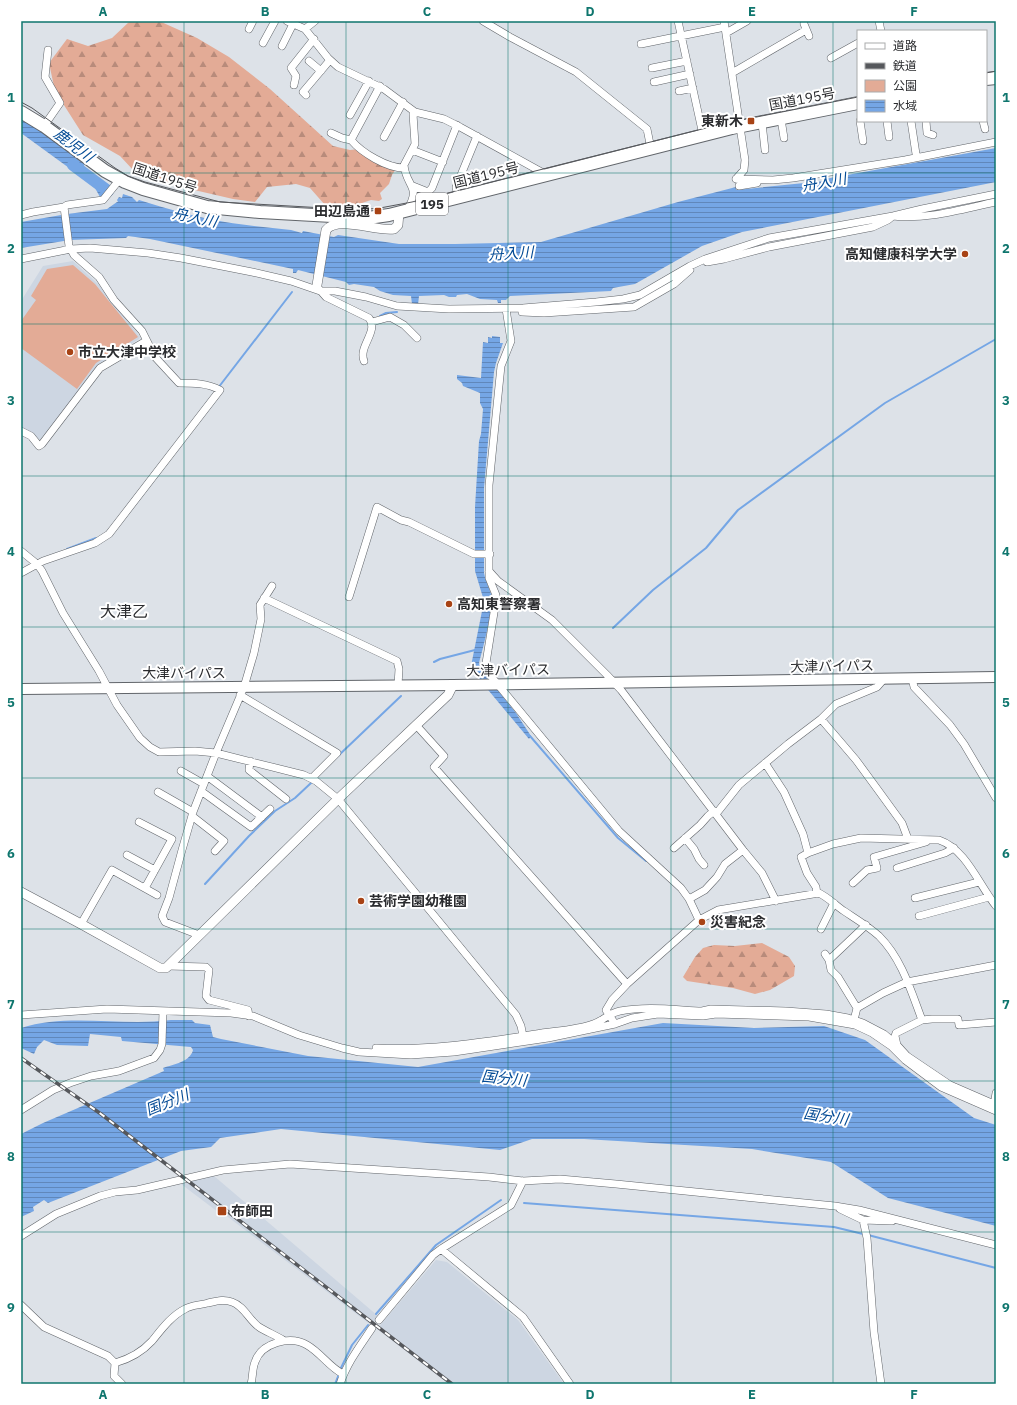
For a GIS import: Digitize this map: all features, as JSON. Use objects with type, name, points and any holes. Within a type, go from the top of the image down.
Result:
[{"type":"highway","name":"国道195号","points":[[21,112],[44,126],[105,171],[143,189],[207,207],[260,212],[368,218],[385,216],[703,135],[857,103]]},
{"type":"main road","name":"大津バイパス","points":[[21,689],[108,688],[242,691],[398,685],[996,677]]},
{"type":"street","points":[[249,29],[253,21]]},
{"type":"street","points":[[263,43],[275,21]]},
{"type":"street","points":[[305,29],[315,21]]},
{"type":"street","points":[[483,21],[576,72],[647,129],[651,148]]},
{"type":"street","points":[[678,21],[703,135]]},
{"type":"street","points":[[641,44],[747,21]]},
{"type":"street","points":[[282,46],[290,22],[305,29],[338,68],[380,86],[415,112],[457,125],[547,175]]},
{"type":"street","points":[[725,27],[745,160],[744,170],[736,179],[773,180]]},
{"type":"street","points":[[732,73],[806,30]]},
{"type":"street","points":[[294,85],[296,76],[291,68],[314,39]]},
{"type":"street","points":[[831,58],[857,44]]},
{"type":"street","points":[[44,126],[60,103],[51,95],[45,77],[48,50]]},
{"type":"street","points":[[306,96],[303,92],[330,60]]},
{"type":"street","points":[[309,61],[321,71]]},
{"type":"street","points":[[652,68],[687,61]]},
{"type":"street","points":[[654,82],[690,74]]},
{"type":"street","points":[[350,115],[369,81]]},
{"type":"street","points":[[351,140],[380,86]]},
{"type":"street","points":[[679,91],[693,88]]},
{"type":"street","points":[[384,136],[403,102]]},
{"type":"street","points":[[415,112],[413,114],[415,139],[404,168],[408,180],[413,186],[428,192],[430,191]]},
{"type":"street","points":[[782,119],[784,138]]},
{"type":"street","points":[[860,122],[863,141]]},
{"type":"street","points":[[886,122],[889,137]]},
{"type":"street","points":[[911,122],[916,137],[916,154]]},
{"type":"street","points":[[926,122],[927,133],[933,135]]},
{"type":"street","points":[[983,122],[985,129]]},
{"type":"street","points":[[762,123],[765,150]]},
{"type":"street","points":[[434,203],[430,191],[457,125]]},
{"type":"street","points":[[331,133],[351,140],[370,156],[388,164],[404,168]]},
{"type":"street","points":[[458,197],[456,187],[477,136]]},
{"type":"street","points":[[739,186],[847,170],[961,150],[996,142]]},
{"type":"street","points":[[412,150],[443,162]]},
{"type":"street","points":[[21,215],[65,208],[67,205],[102,200],[120,179]]},
{"type":"street","points":[[364,361],[362,356],[372,330],[372,322],[369,318],[326,297],[318,288],[326,230],[331,225],[339,223],[394,229],[398,225],[403,211],[414,196],[413,186]]},
{"type":"street","points":[[21,259],[70,247],[148,253],[252,272],[398,306],[449,309],[506,309],[544,314],[634,307],[674,284],[691,269],[705,262],[724,259],[791,242],[873,227],[893,216],[996,194]]},
{"type":"street","points":[[893,216],[927,216],[996,202]]},
{"type":"street","points":[[21,573],[37,564],[96,543],[109,534],[220,390],[215,387],[199,383],[179,383],[155,357],[142,332],[114,300],[99,278],[74,255],[70,247],[65,208]]},
{"type":"street","points":[[506,309],[511,341],[501,366],[489,486],[487,554],[490,571],[489,578],[496,595],[496,600],[486,663],[490,675],[497,684],[619,831],[681,888],[689,899],[698,920]]},
{"type":"street","points":[[372,322],[390,317],[404,325],[417,338]]},
{"type":"street","points":[[21,431],[32,436],[39,446],[42,444],[100,368],[146,341]]},
{"type":"street","points":[[349,597],[377,507],[401,520],[409,522],[474,554],[487,554]]},
{"type":"street","points":[[21,551],[37,564],[42,571],[64,613],[117,705],[140,738],[150,747],[159,752],[195,751],[216,753],[312,778],[338,799],[516,1015],[523,1036]]},
{"type":"street","points":[[490,571],[498,581],[552,620],[613,682],[762,873],[776,901]]},
{"type":"street","points":[[199,936],[165,922],[162,916],[169,898],[182,850],[202,788],[242,691],[254,653],[260,619],[260,605],[272,586]]},
{"type":"street","points":[[264,598],[397,661],[399,668],[398,685]]},
{"type":"street","points":[[912,678],[914,687],[950,725],[964,744],[996,798]]},
{"type":"street","points":[[674,848],[708,816],[715,812],[739,785],[821,719],[836,704],[877,687],[884,679]]},
{"type":"street","points":[[168,966],[338,799],[448,695],[453,685]]},
{"type":"street","points":[[242,691],[337,753],[312,778]]},
{"type":"street","points":[[821,719],[856,760],[902,823],[908,839]]},
{"type":"street","points":[[416,725],[444,756],[434,766],[627,984]]},
{"type":"street","points":[[250,761],[249,770],[286,799]]},
{"type":"street","points":[[765,763],[784,792],[803,834],[808,853]]},
{"type":"street","points":[[180,771],[251,827],[270,809]]},
{"type":"street","points":[[207,776],[262,817]]},
{"type":"street","points":[[158,792],[193,814],[224,841],[215,851]]},
{"type":"street","points":[[140,822],[172,840],[145,888]]},
{"type":"street","points":[[685,838],[694,849],[699,860],[704,865]]},
{"type":"street","points":[[817,894],[816,887],[807,873],[801,857],[808,853],[833,844],[861,838],[928,841],[939,840],[954,848],[988,897],[996,906]]},
{"type":"street","points":[[853,883],[867,870],[877,868],[874,857],[928,841]]},
{"type":"street","points":[[897,868],[945,853],[954,848]]},
{"type":"street","points":[[689,899],[705,890],[717,877],[724,864],[743,850]]},
{"type":"street","points":[[127,855],[155,870]]},
{"type":"street","points":[[81,924],[112,870],[157,895]]},
{"type":"street","points":[[915,898],[979,882]]},
{"type":"street","points":[[21,892],[160,968],[166,968],[168,966],[206,967],[209,970],[206,996],[209,1000],[248,1010],[249,1016]]},
{"type":"street","points":[[614,1024],[606,1010],[612,1000],[627,984],[698,920],[718,910],[817,894],[828,898],[866,925],[893,953],[904,971],[922,1020]]},
{"type":"street","points":[[920,916],[988,897]]},
{"type":"street","points":[[821,929],[834,903]]},
{"type":"street","points":[[854,1020],[857,1008],[841,982],[831,970],[827,957],[866,925]]},
{"type":"street","points":[[857,1008],[883,993],[907,982],[996,966]]},
{"type":"street","points":[[332,1046],[397,1049],[427,1048],[523,1036],[594,1024],[609,1014],[620,1011],[646,1008],[702,1011],[711,1009],[786,1011],[826,1014],[863,1023],[884,1034],[907,1056],[950,1085],[995,1107]]},
{"type":"street","points":[[21,1014],[107,1009],[163,1014],[223,1012],[249,1016],[332,1046],[359,1052],[400,1055],[454,1052],[494,1046],[556,1036],[614,1024],[632,1018],[658,1014],[809,1017],[855,1025],[872,1033],[891,1046],[905,1060],[941,1087],[995,1107]]},
{"type":"street","points":[[21,1110],[53,1090],[70,1083],[92,1076],[119,1071],[154,1058],[160,1050],[162,1044],[163,1014]]},
{"type":"street","points":[[897,1045],[895,1036],[896,1033],[922,1020],[932,1018],[958,1019],[959,1025],[996,1022]]},
{"type":"street","points":[[995,1107],[996,1093]]},
{"type":"street","points":[[21,1236],[56,1214],[100,1196],[115,1192],[137,1190],[223,1170],[254,1166],[290,1164],[481,1176],[523,1181],[560,1179],[835,1206],[859,1210],[996,1245]]},
{"type":"street","points":[[379,1320],[424,1265],[441,1248],[511,1205],[523,1181]]},
{"type":"street","points":[[835,1206],[864,1223],[906,1222]]},
{"type":"street","points":[[864,1223],[867,1238],[874,1332],[882,1384]]},
{"type":"street","points":[[441,1248],[523,1318],[570,1384]]},
{"type":"street","points":[[115,1363],[126,1360],[139,1352],[186,1308],[222,1300],[233,1302],[240,1307],[258,1326],[272,1332],[283,1340],[299,1342],[307,1345],[340,1373]]},
{"type":"street","points":[[21,1305],[44,1327],[108,1356],[115,1363],[114,1376],[122,1384]]},
{"type":"street","points":[[340,1384],[340,1373],[372,1328]]},
{"type":"street","points":[[251,1384],[254,1363],[265,1348],[283,1340]]},
{"type":"shaded area","name":"市立大津中学校","points":[[73,261],[99,285],[140,337],[99,365],[39,441],[21,430],[21,301],[43,266]]},
{"type":"shaded area","points":[[214,1176],[378,1316],[371,1325],[220,1211],[218,1212],[181,1184],[198,1178]]},
{"type":"shaded area","points":[[436,1260],[447,1262],[518,1320],[564,1384],[449,1384],[377,1329]]},
{"type":"green space","points":[[130,21],[159,21],[197,38],[229,57],[270,89],[333,146],[350,150],[359,149],[396,169],[389,184],[380,193],[382,199],[379,201],[371,200],[350,207],[330,206],[325,205],[310,188],[296,184],[267,187],[255,202],[233,199],[164,183],[134,171],[120,156],[83,135],[55,91],[49,63],[67,39],[88,46],[112,38]]},
{"type":"green space","name":"市立大津中学校","points":[[73,265],[95,284],[138,337],[96,363],[77,389],[21,348],[21,321],[36,300],[31,296],[47,269]]},
{"type":"green space","points":[[762,943],[789,957],[795,966],[794,976],[770,990],[755,994],[733,988],[687,981],[683,977],[695,957],[703,948],[714,945],[735,946]]},
{"type":"water","points":[[21,119],[46,134],[85,164],[81,171],[101,186],[105,182],[109,189],[105,195],[100,197],[95,188],[87,181],[21,133]]},
{"type":"water","name":"舟入川","points":[[996,148],[996,182],[742,232],[702,246],[635,284],[613,288],[611,291],[510,296],[506,300],[501,300],[501,303],[498,303],[497,300],[480,299],[467,294],[457,295],[456,297],[444,295],[419,296],[418,305],[412,304],[411,296],[393,295],[380,291],[374,287],[354,284],[349,285],[346,282],[298,270],[296,273],[293,273],[293,269],[150,239],[128,236],[126,238],[70,240],[21,248],[21,222],[107,209],[118,202],[117,200],[119,197],[122,198],[123,194],[132,197],[137,202],[139,200],[160,207],[214,220],[242,225],[291,230],[302,233],[303,231],[334,237],[338,235],[399,244],[541,242],[678,202],[736,187],[736,190],[824,181],[825,179]]},
{"type":"water","points":[[492,336],[500,337],[500,343],[503,343],[494,372],[484,488],[484,573],[492,600],[488,628],[479,663],[484,673],[516,713],[531,736],[529,739],[474,673],[471,666],[484,601],[475,571],[475,507],[479,441],[483,409],[480,403],[480,393],[463,386],[457,379],[457,375],[481,378],[483,342],[488,343],[488,337],[492,338]]},
{"type":"water","name":"国分川","points":[[192,1020],[195,1023],[210,1025],[213,1037],[308,1056],[418,1067],[663,1023],[754,1028],[824,1026],[865,1040],[974,1118],[996,1125],[996,1226],[888,1198],[831,1162],[752,1149],[584,1139],[532,1139],[500,1150],[281,1129],[220,1138],[211,1147],[181,1151],[48,1203],[44,1200],[33,1207],[34,1211],[21,1217],[21,1134],[164,1071],[163,1068],[185,1060],[189,1057],[193,1050],[191,1047],[122,1041],[121,1037],[90,1034],[88,1046],[57,1045],[44,1040],[37,1047],[34,1054],[21,1048],[21,1028],[35,1024],[64,1021],[150,1022]]},
{"type":"waterway","name":"鹿児川","points":[[73,165],[108,191]]},
{"type":"waterway","points":[[218,388],[292,292]]},
{"type":"waterway","points":[[380,316],[386,313],[397,312]]},
{"type":"waterway","points":[[613,628],[653,590],[706,548],[738,510],[885,403],[996,339]]},
{"type":"waterway","points":[[67,549],[96,538]]},
{"type":"waterway","points":[[434,662],[475,650]]},
{"type":"waterway","points":[[338,756],[401,696]]},
{"type":"waterway","points":[[530,736],[618,838],[646,861]]},
{"type":"waterway","points":[[205,884],[249,836],[275,811],[295,798],[311,783]]},
{"type":"waterway","points":[[376,1314],[436,1245],[501,1200]]},
{"type":"waterway","points":[[524,1203],[834,1227],[863,1234]]},
{"type":"waterway","points":[[868,1235],[996,1268]]},
{"type":"waterway","points":[[340,1370],[352,1345],[368,1325]]},
{"type":"waterway","points":[[335,1384],[339,1374]]},
{"type":"tram line","points":[[987,73],[996,71]]},
{"type":"tram line","points":[[21,102],[32,108],[115,168],[128,176],[145,182],[220,202],[359,210],[412,202],[726,123],[857,97]]},
{"type":"railway","points":[[21,1058],[101,1114],[452,1384]]},
{"type":"place","name":"東新木","points":[[751,121]]},
{"type":"place","name":"田辺島通","points":[[378,211]]},
{"type":"place","name":"高知健康科学大学","points":[[965,254]]},
{"type":"place","name":"市立大津中学校","points":[[70,352]]},
{"type":"place","name":"高知東警察署","points":[[449,604]]},
{"type":"place","name":"芸術学園幼稚園","points":[[361,901]]},
{"type":"place","name":"災害紀念","points":[[702,922]]},
{"type":"place","name":"布師田","points":[[222,1211]]},
{"type":"district","name":"大津乙","points":[[124,611]]}]
